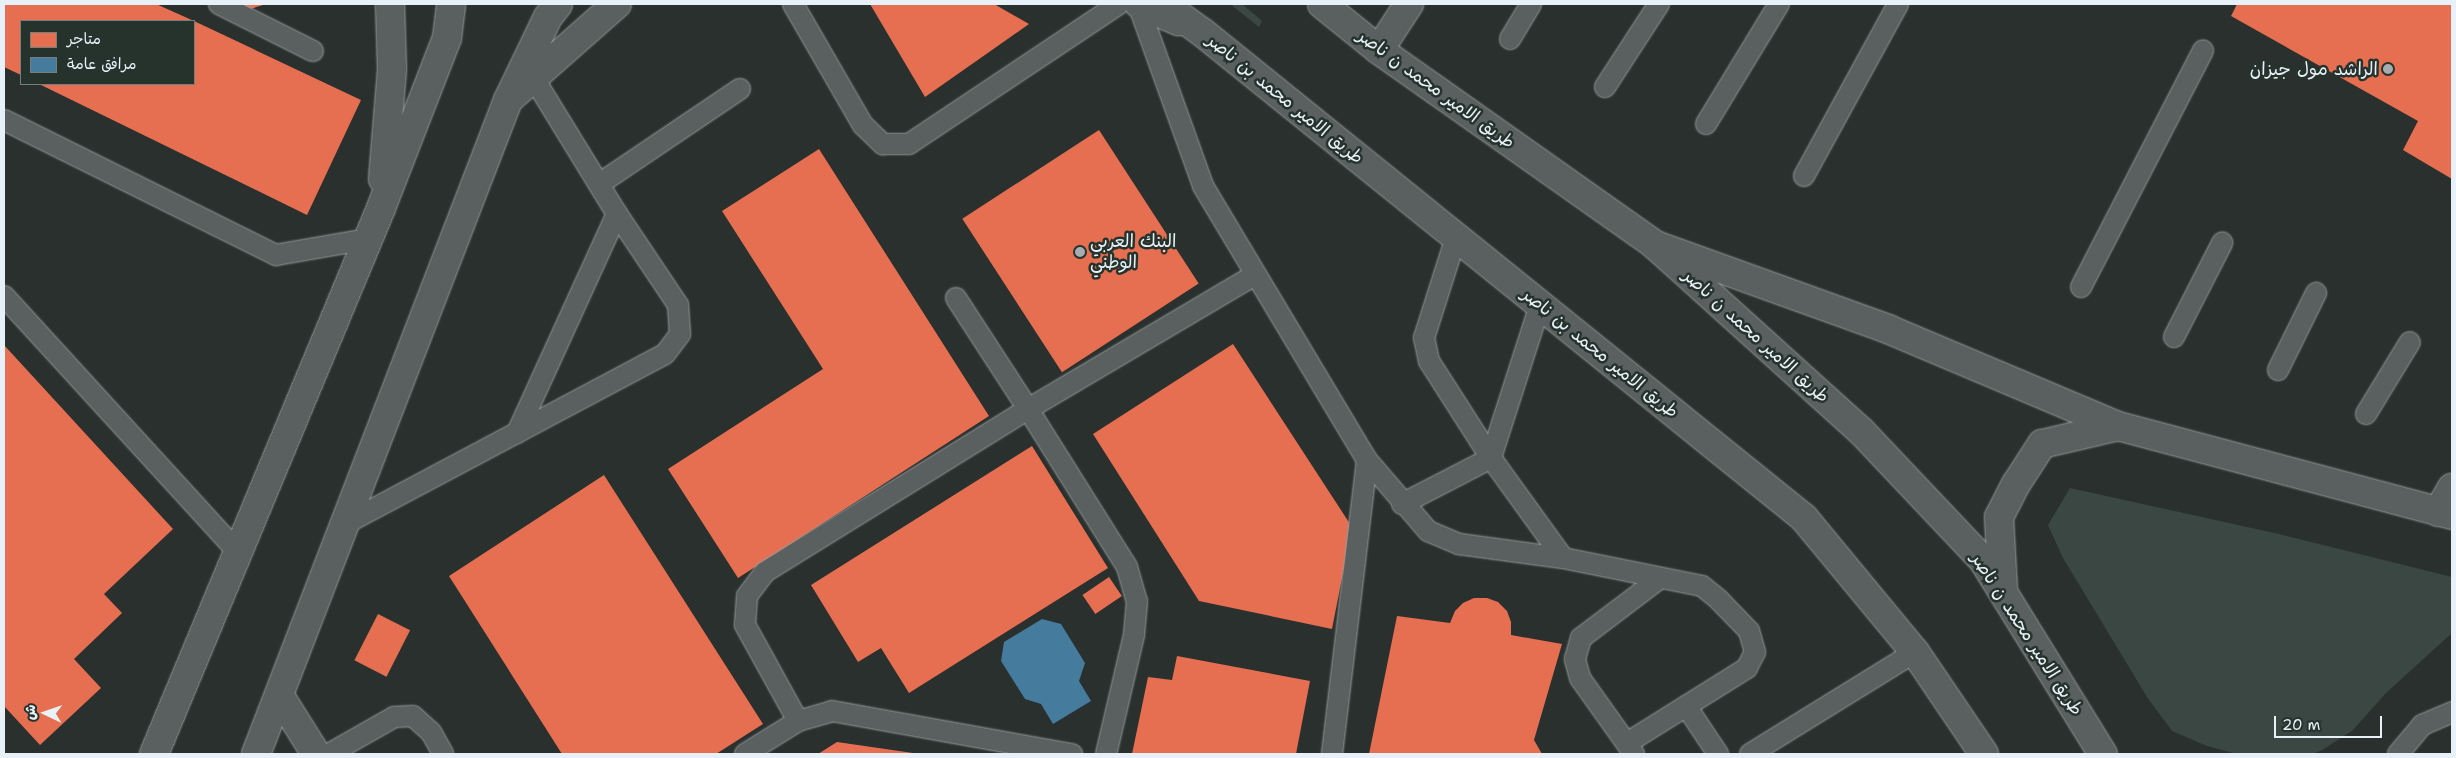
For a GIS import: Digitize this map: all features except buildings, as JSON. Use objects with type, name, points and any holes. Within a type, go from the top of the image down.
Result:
[{"type":"street","points":[[381,208],[392,69],[390,4]]},
{"type":"street","points":[[154,754],[381,208],[446,38],[451,4]]},
{"type":"street","points":[[256,754],[508,100],[548,17],[558,4]]},
{"type":"street","points":[[508,100],[618,4]]},
{"type":"street","points":[[1138,4],[1202,32]]},
{"type":"street","name":"طريق الامير محمد بن ناصر","points":[[1162,4],[1202,32],[1804,518],[1915,652],[1984,754]]},
{"type":"street","name":"طريق الامير محمد ن ناصر","points":[[1322,4],[1379,50],[1655,246],[1861,431],[1983,560],[2105,751]]},
{"type":"street","points":[[1379,50],[1408,4]]},
{"type":"street","points":[[1655,246],[1888,329],[2118,426],[2445,514],[2452,488]]},
{"type":"street","points":[[2004,593],[1999,517],[2016,484],[2042,444],[2118,426]]},
{"type":"street","points":[[279,695],[316,754]]},
{"type":"lane","points":[[219,4],[313,51]]},
{"type":"lane","points":[[793,4],[863,125],[883,144],[909,144],[1119,4]]},
{"type":"lane","points":[[1138,4],[1203,186],[1366,460],[1402,504],[1428,531],[1459,544],[1564,558],[1659,579],[1702,586],[1720,600],[1749,631],[1755,652],[1747,668],[1686,706],[1630,749],[1580,678],[1575,659],[1581,638],[1659,579]]},
{"type":"lane","points":[[1510,39],[1531,4]]},
{"type":"lane","points":[[1605,87],[1659,4]]},
{"type":"lane","points":[[1706,124],[1779,4]]},
{"type":"lane","points":[[1804,176],[1898,4]]},
{"type":"lane","points":[[2081,287],[2203,51]]},
{"type":"lane","points":[[345,524],[665,354],[680,334],[678,305],[617,214],[533,77]]},
{"type":"lane","points":[[599,184],[740,89]]},
{"type":"lane","points":[[4,120],[276,255],[368,239]]},
{"type":"lane","points":[[517,433],[617,214]]},
{"type":"lane","points":[[1456,237],[1424,338],[1429,361],[1491,458],[1564,558]]},
{"type":"lane","points":[[2174,337],[2222,243]]},
{"type":"lane","points":[[798,721],[745,625],[747,596],[764,572],[1028,409],[1255,275]]},
{"type":"lane","points":[[2278,370],[2316,293]]},
{"type":"lane","points":[[4,296],[239,553]]},
{"type":"lane","points":[[956,298],[1127,567],[1137,601],[1134,635],[1106,754]]},
{"type":"lane","points":[[1402,504],[1491,458],[1540,305]]},
{"type":"lane","points":[[2366,414],[2410,342]]},
{"type":"lane","points":[[1332,754],[1366,460]]},
{"type":"lane","points":[[1750,754],[1915,652]]},
{"type":"lane","points":[[1686,706],[1718,754]]},
{"type":"lane","points":[[745,754],[798,721],[832,711],[1072,754]]},
{"type":"lane","points":[[2398,754],[2422,726],[2452,712]]},
{"type":"lane","points":[[329,754],[394,717],[413,716],[431,732],[443,754]]},
{"type":"shaded area","points":[[1230,4],[1242,4],[1262,21],[1259,27]]},
{"type":"shaded area","points":[[2070,488],[2279,534],[2452,577],[2452,633],[2386,693],[2352,731],[2322,750],[2313,754],[2237,754],[2207,746],[2172,731],[2147,697],[2063,558],[2048,525]]},
{"type":"place","name":"الراشد مول جيزان","points":[[2388,69]]},
{"type":"place","name":"البنك العربي الوطني","points":[[1080,252]]}]
